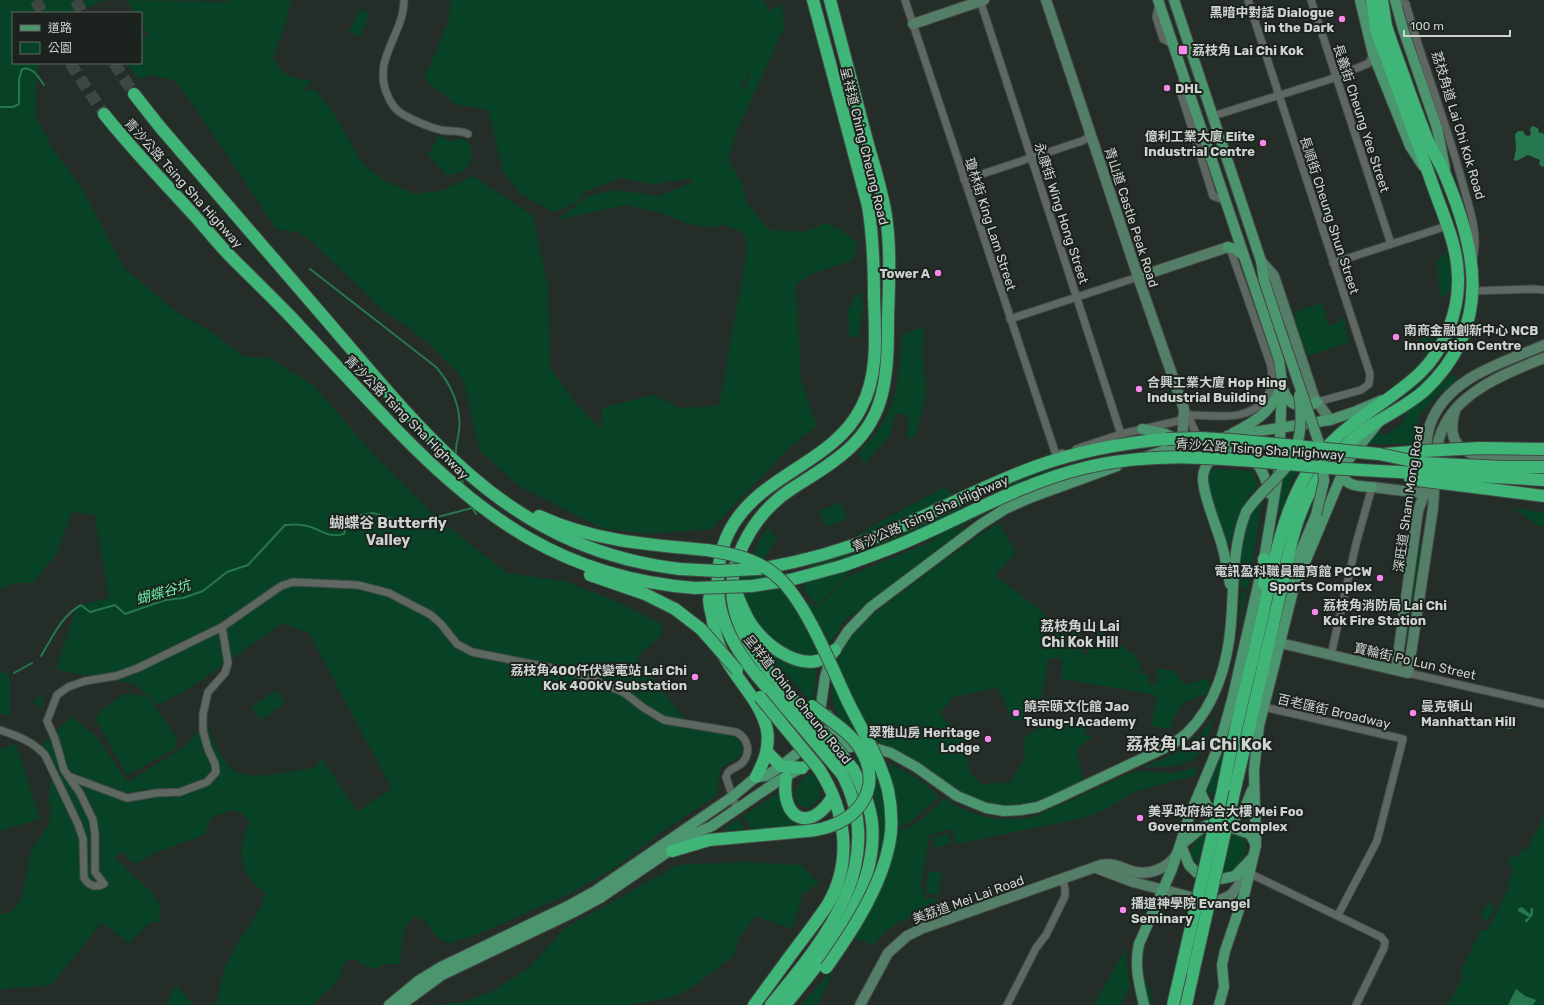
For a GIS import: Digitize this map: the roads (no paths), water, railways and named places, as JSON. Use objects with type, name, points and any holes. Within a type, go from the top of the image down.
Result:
[{"type":"highway","name":"呈祥道 Ching Cheung Road","points":[[805,714],[756,675],[733,644],[721,615],[717,585],[722,547],[738,517],[751,502],[768,488],[821,453],[842,434],[855,419],[862,407],[873,369],[874,268],[872,233],[868,206],[813,0]]},
{"type":"highway","name":"呈祥道 Ching Cheung Road","points":[[785,1005],[821,960],[838,935],[853,906],[867,869],[872,846],[872,823],[864,794],[805,714],[754,652],[744,637],[736,619],[732,603],[731,579],[741,548],[750,531],[762,515],[791,489],[834,462],[855,444],[865,431],[876,412],[886,376],[889,272],[886,218],[830,0]]},
{"type":"highway","points":[[1372,0],[1376,28],[1381,44],[1423,141],[1446,178]]},
{"type":"highway","points":[[1186,1005],[1260,629],[1281,541],[1297,491],[1306,475],[1332,440],[1420,373],[1430,362],[1447,333],[1453,316],[1458,287],[1455,253],[1430,178],[1423,141],[1391,41],[1382,0]]},
{"type":"highway","name":"青沙公路 Tsing Sha Highway","points":[[134,94],[160,127],[414,420],[464,470],[496,497],[533,521],[566,539],[615,557],[651,566],[676,569],[736,571],[785,564],[837,550],[884,534],[1036,466],[1083,452],[1116,445],[1167,439],[1212,439],[1380,454],[1422,463],[1502,467],[1544,467]]},
{"type":"highway","name":"青沙公路 Tsing Sha Highway","points":[[104,114],[132,149],[230,255],[441,474],[495,518],[553,552],[584,565],[614,574],[666,585],[695,588],[733,588],[790,580],[842,566],[911,539],[1019,490],[1059,474],[1103,464],[1156,457],[1199,457],[1337,471],[1544,480]]},
{"type":"highway","name":"荔枝角道 Lai Chi Kok Road","points":[[1379,421],[1422,393],[1442,371],[1462,338],[1470,314],[1473,291],[1473,262],[1446,178]]},
{"type":"highway","points":[[1287,589],[1291,543],[1300,515],[1318,480],[1338,452],[1379,421]]},
{"type":"highway","points":[[1380,454],[1458,449],[1544,449]]},
{"type":"highway","points":[[1337,471],[1544,496]]},
{"type":"highway","points":[[496,497],[551,522],[598,537],[633,543],[720,552],[742,557],[769,570],[781,580],[793,594],[807,618],[879,765],[888,789],[891,811],[889,843],[875,883],[857,920],[826,968],[794,1005]]},
{"type":"highway","points":[[495,518],[530,544],[562,562],[594,576],[656,599],[676,609],[692,620],[710,638],[760,697],[823,775],[839,809],[843,836],[844,854],[838,880],[822,914],[754,1005]]},
{"type":"highway","points":[[1260,629],[1266,571],[1264,559]]},
{"type":"highway","points":[[1173,1005],[1228,791],[1292,572]]},
{"type":"highway","points":[[731,579],[749,621],[762,637],[776,648],[795,659],[805,661],[816,661],[835,650]]},
{"type":"highway","points":[[717,585],[710,592],[708,601],[715,633],[722,654],[758,708],[767,731],[767,752],[756,777]]},
{"type":"highway","points":[[672,851],[710,840],[807,831],[833,826],[852,815],[864,798],[868,786],[869,774],[865,758],[854,741],[805,714]]},
{"type":"highway","points":[[767,752],[781,766],[802,768]]},
{"type":"highway","name":"呈祥道 Ching Cheung Road","points":[[771,1005],[804,966],[821,941],[844,901],[854,874],[859,847],[857,814],[847,771]]},
{"type":"highway","points":[[786,778],[786,804],[799,816],[806,818],[818,815],[828,806],[833,796]]},
{"type":"main road","points":[[1174,0],[1261,261],[1264,280],[1295,376],[1322,452],[1324,481],[1323,493],[1316,515],[1292,572]]},
{"type":"main road","points":[[1360,0],[1373,54],[1410,146],[1430,178]]},
{"type":"main road","name":"荔枝角道 Lai Chi Kok Road","points":[[1395,0],[1399,18],[1438,128],[1446,178]]},
{"type":"main road","points":[[1159,1],[1224,200],[1279,360],[1285,396],[1292,404],[1305,406],[1317,402]]},
{"type":"main road","points":[[1228,247],[1243,255]]},
{"type":"main road","points":[[824,685],[828,717],[832,729],[838,737],[860,746],[882,750],[898,756],[957,796],[986,808],[1012,810],[1038,807],[1166,747],[1181,738],[1196,724],[1211,702],[1220,676],[1229,636],[1237,542],[1240,527],[1246,512],[1255,499],[1282,473],[1294,454],[1298,442],[1301,423],[1295,376]]},
{"type":"main road","points":[[1144,1005],[1136,970],[1136,955],[1142,934],[1164,889],[1180,848],[1189,817],[1225,730],[1264,559],[1279,469],[1282,382]]},
{"type":"main road","points":[[1226,437],[1264,414],[1274,403],[1282,382]]},
{"type":"main road","points":[[389,1005],[418,981],[441,966],[568,906],[595,891],[732,797],[756,777],[766,776],[781,766],[804,747],[815,731],[821,711],[828,664],[835,650],[848,631],[871,607],[974,530],[1005,509],[1065,484],[1182,444],[1199,440],[1330,420],[1387,398]]},
{"type":"main road","name":"荔枝角道 Lai Chi Kok Road","points":[[1219,1005],[1223,993],[1224,981],[1222,966],[1225,951],[1256,845],[1254,784],[1256,742],[1280,643],[1287,589],[1337,471],[1348,460],[1379,421]]},
{"type":"main road","points":[[1142,429],[1172,436],[1182,444]]},
{"type":"main road","points":[[1232,601],[1224,553],[1203,483],[1207,464],[1214,456],[1226,452],[1239,453],[1251,458],[1260,467],[1273,506]]},
{"type":"main road","points":[[1337,471],[1346,482],[1372,487]]},
{"type":"main road","points":[[401,1005],[442,975],[587,905],[672,851],[694,834],[712,826],[831,751],[860,746]]},
{"type":"main road","points":[[1235,816],[1242,813],[1247,806],[1254,784]]},
{"type":"main road","points":[[1200,791],[1211,811]]},
{"type":"main road","points":[[1180,848],[1208,825]]},
{"type":"main road","points":[[1233,828],[1250,834],[1256,845]]},
{"type":"main road","points":[[1180,848],[1189,865],[1197,873]]},
{"type":"main road","points":[[1221,878],[1235,876],[1253,857]]},
{"type":"street","points":[[404,0],[401,18],[383,63],[382,77],[388,97],[396,109],[406,116],[441,130],[462,131],[468,134]]},
{"type":"street","name":"瓊林街 King Lam Street","points":[[905,0],[1056,455],[1121,434]]},
{"type":"street","points":[[913,24],[981,0]]},
{"type":"street","name":"永康街 Wing Hong Street","points":[[981,0],[1121,434]]},
{"type":"street","name":"青山道 Castle Peak Road","points":[[1046,0],[1185,413],[1199,440]]},
{"type":"street","name":"長順街 Cheung Shun Street","points":[[1248,0],[1370,379],[1369,384],[1361,390],[1317,402]]},
{"type":"street","name":"長義街 Cheung Yee Street","points":[[1311,0],[1391,244]]},
{"type":"street","name":"荔枝角道 Lai Chi Kok Road","points":[[1400,0],[1406,4],[1452,143],[1472,214],[1476,248],[1473,262]]},
{"type":"street","points":[[1213,116],[1279,96],[1366,65],[1373,54]]},
{"type":"street","points":[[964,180],[1082,141],[1086,138],[1090,129]]},
{"type":"street","points":[[1333,263],[1447,226]]},
{"type":"street","points":[[1010,320],[1228,247],[1232,254],[1270,363],[1273,379],[1271,388],[1258,407],[1246,414],[1185,413],[1178,421],[1121,434]]},
{"type":"street","points":[[1261,261],[1274,276],[1311,391],[1330,420]]},
{"type":"street","points":[[1473,291],[1544,290]]},
{"type":"street","name":"深旺道 Sham Mong Road","points":[[1408,673],[1434,495],[1427,440],[1430,424],[1450,395],[1475,375],[1544,345]]},
{"type":"street","name":"深旺道 Sham Mong Road","points":[[1396,670],[1418,511],[1440,433],[1449,415],[1473,392],[1506,373],[1544,358]]},
{"type":"street","points":[[1456,408],[1452,432],[1454,440],[1465,451],[1481,456],[1544,460]]},
{"type":"street","points":[[1182,444],[1185,413]]},
{"type":"street","points":[[1430,472],[1474,479],[1544,500]]},
{"type":"street","points":[[1332,655],[1372,487],[1434,495]]},
{"type":"street","points":[[0,730],[24,738],[45,755],[78,824],[83,839],[84,878],[90,884],[99,886],[104,884],[95,872],[95,834],[93,820],[80,793],[64,770],[55,740],[47,721],[57,695],[68,687],[85,681],[116,676],[138,668],[222,627],[281,586],[293,582],[358,585],[389,593],[431,615],[441,624],[457,644],[468,651],[577,673],[623,692],[644,708],[664,720],[692,723],[736,732],[742,735],[748,744],[747,755],[743,762],[727,773],[726,777],[737,810]]},
{"type":"street","points":[[68,776],[127,798],[156,793],[180,792],[212,779],[216,772],[216,764],[208,749],[203,731],[203,714],[208,692],[225,673],[228,663],[222,627]]},
{"type":"street","name":"寶輪街 Po Lun Street","points":[[1280,643],[1544,704]]},
{"type":"street","name":"百老匯街 Broadway","points":[[1264,707],[1403,739],[1377,841],[1338,915]]},
{"type":"street","name":"美荔道 Mei Lai Road","points":[[860,1005],[888,952],[906,936],[923,928],[1108,864],[1117,865],[1135,872],[1148,873],[1161,869],[1168,864],[1180,848]]},
{"type":"street","points":[[1096,868],[1133,882],[1191,897]]},
{"type":"street","points":[[1216,902],[1231,895],[1249,873],[1381,937],[1385,942],[1384,948],[1356,1005]]},
{"type":"street","points":[[1007,1005],[1065,896],[1063,879]]},
{"type":"waterway","points":[[0,107],[13,107],[19,104],[19,79],[22,69],[29,69],[32,71],[38,76],[44,85]]},
{"type":"waterway","points":[[310,269],[436,367],[451,389],[457,405],[459,414],[459,431],[456,455]]},
{"type":"waterway","points":[[459,471],[464,486]]},
{"type":"waterway","name":"蝴蝶谷坑","points":[[470,504],[476,514]]},
{"type":"waterway","name":"蝴蝶谷坑","points":[[41,656],[62,621],[81,605],[90,612],[115,605],[125,614],[165,600],[183,598],[203,591],[227,572],[248,565],[285,525],[307,526],[326,534],[337,535],[344,534],[348,517],[373,513],[392,519],[426,520],[472,508]]},
{"type":"waterway","name":"蝴蝶谷坑","points":[[14,673],[32,663]]},
{"type":"tunnel","points":[[36,0],[42,12]]},
{"type":"tunnel","points":[[76,0],[82,12]]},
{"type":"tunnel","points":[[71,64],[104,114]]},
{"type":"tunnel","points":[[115,64],[134,94]]},
{"type":"place","name":"黑暗中對話 Dialogue in the Dark","points":[[1342,19]]},
{"type":"place","name":"荔枝角 Lai Chi Kok","points":[[1183,50]]},
{"type":"place","name":"DHL","points":[[1167,88]]},
{"type":"place","name":"億利工業大廈 Elite Industrial Centre","points":[[1263,143]]},
{"type":"place","name":"Tower A","points":[[938,273]]},
{"type":"place","name":"南商金融創新中心 NCB Innovation Centre","points":[[1396,337]]},
{"type":"place","name":"合興工業大廈 Hop Hing Industrial Building","points":[[1139,389]]},
{"type":"place","name":"電訊盈科職員體育館 PCCW Sports Complex","points":[[1380,578]]},
{"type":"place","name":"荔枝角消防局 Lai Chi Kok Fire Station","points":[[1315,612]]},
{"type":"place","name":"荔枝角400仟伏變電站 Lai Chi Kok 400kV Substation","points":[[695,677]]},
{"type":"place","name":"饒宗頤文化館 Jao Tsung-I Academy","points":[[1016,713]]},
{"type":"place","name":"曼克頓山 Manhattan Hill","points":[[1413,713]]},
{"type":"place","name":"翠雅山房 Heritage Lodge","points":[[988,739]]},
{"type":"place","name":"美孚政府綜合大樓 Mei Foo Government Complex","points":[[1140,818]]},
{"type":"place","name":"播道神學院 Evangel Seminary","points":[[1123,910]]},
{"type":"district","name":"蝴蝶谷 Butterfly Valley","points":[[388,532]]},
{"type":"district","name":"荔枝角山 Lai Chi Kok Hill","points":[[1080,634]]},
{"type":"district","name":"荔枝角 Lai Chi Kok","points":[[1199,744]]}]
